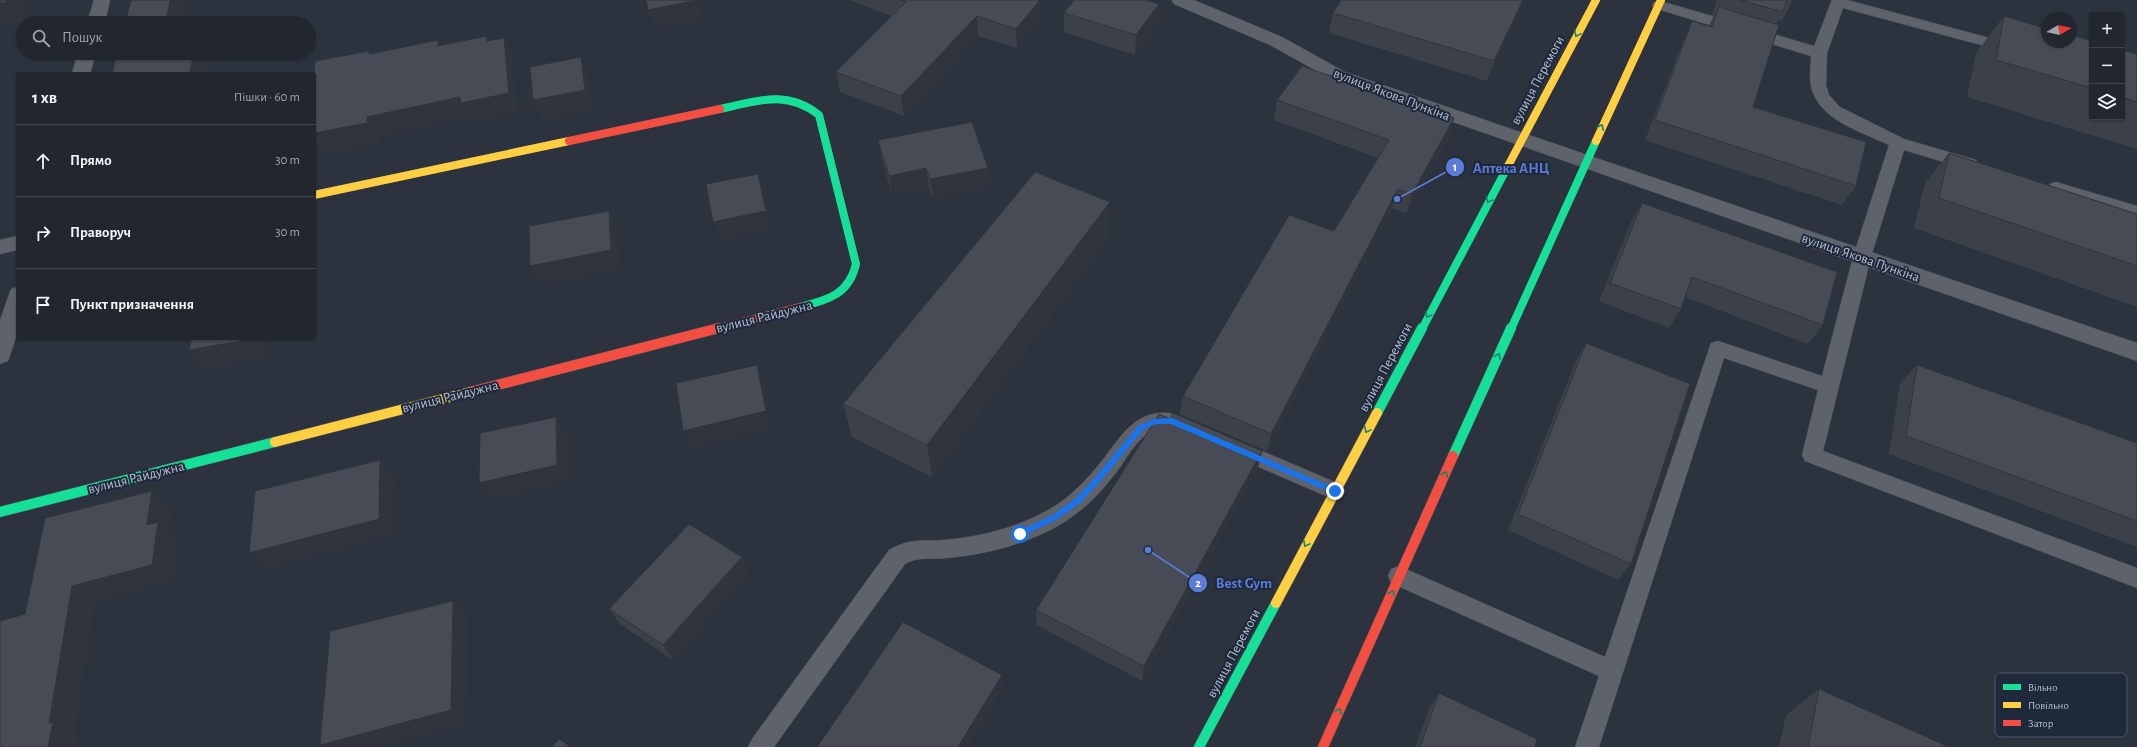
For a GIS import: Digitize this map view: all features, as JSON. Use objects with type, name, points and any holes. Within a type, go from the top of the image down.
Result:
[{"type":"main road","name":"вулиця Перемоги","points":[[1199,747],[1520,140],[1596,0]]},
{"type":"main road","points":[[1323,747],[1585,162],[1660,3]]},
{"type":"main road","name":"вулиця Райдужна","points":[[0,512],[829,300],[852,280],[856,272],[856,264],[819,115],[802,100],[774,98],[316,195]]},
{"type":"street","points":[[98,16],[102,0]]},
{"type":"street","name":"вулиця Якова Пункіна","points":[[1180,0],[1276,41],[1339,76],[1520,140],[2137,352]]},
{"type":"street","points":[[82,72],[85,60]]},
{"type":"street","points":[[0,247],[16,243]]},
{"type":"street","points":[[0,355],[16,302]]},
{"type":"lane","points":[[1988,169],[1898,143],[1834,110],[1822,97],[1818,85],[1819,53],[1839,1],[2023,52]]},
{"type":"lane","points":[[1660,3],[1819,53]]},
{"type":"lane","points":[[1898,143],[1862,258],[1812,455],[2137,578]]},
{"type":"lane","points":[[2040,184],[2137,212]]},
{"type":"lane","points":[[1587,747],[1718,348],[1829,386]]},
{"type":"lane","points":[[760,747],[897,557],[907,550],[917,548],[937,550],[990,543],[1035,528],[1054,518],[1078,501],[1096,482],[1140,428],[1155,422],[1172,421],[1194,430]]},
{"type":"lane","points":[[1216,440],[1335,491]]},
{"type":"lane","points":[[1399,576],[1612,671]]},
{"type":"building","points":[[0,0],[6,0],[6,2],[0,4]]},
{"type":"building","points":[[131,0],[170,0],[167,16],[127,16]]},
{"type":"building","points":[[646,0],[698,0],[648,10]]},
{"type":"building","points":[[900,0],[1040,0],[1016,29],[977,16],[901,96],[836,72],[906,2]]},
{"type":"building","points":[[1074,0],[1145,0],[1159,4],[1136,35],[1064,13]]},
{"type":"building","points":[[1341,0],[1523,0],[1494,61],[1333,13]]},
{"type":"building","points":[[1740,0],[1787,0],[1783,12]]},
{"type":"building","points":[[1719,7],[1779,25],[1753,107],[1866,142],[1856,186],[1655,120],[1692,21],[1712,27]]},
{"type":"building","points":[[2004,16],[2041,27],[2041,48],[2077,48],[2077,37],[2089,40],[2089,87],[1996,60]]},
{"type":"building","points":[[486,36],[487,41],[504,38],[509,93],[461,103],[460,97],[367,117],[367,123],[316,133],[315,61],[369,51],[369,54],[438,40],[438,46]]},
{"type":"building","points":[[2125,51],[2137,54],[2137,102],[2125,98]]},
{"type":"building","points":[[581,57],[585,90],[533,100],[530,67]]},
{"type":"building","points":[[115,60],[193,60],[190,72],[112,72]]},
{"type":"building","points":[[1302,66],[1411,104],[1412,101],[1426,109],[1454,118],[1412,194],[1398,189],[1271,434],[1183,396],[1289,215],[1334,231],[1389,140],[1277,100]]},
{"type":"building","points":[[972,122],[988,168],[930,179],[926,168],[889,176],[878,140]]},
{"type":"building","points":[[1949,153],[2137,214],[2137,266],[1939,198]]},
{"type":"building","points":[[1035,172],[1110,202],[927,445],[843,404]]},
{"type":"building","points":[[758,174],[766,211],[713,222],[706,184]]},
{"type":"building","points":[[1642,203],[1837,272],[1823,325],[1692,277],[1681,309],[1610,283]]},
{"type":"building","points":[[609,211],[611,250],[530,266],[529,226]]},
{"type":"building","points":[[192,340],[247,340],[189,350]]},
{"type":"building","points":[[1586,343],[1690,384],[1631,564],[1518,514]]},
{"type":"building","points":[[757,365],[766,411],[683,431],[676,383]]},
{"type":"building","points":[[1917,365],[2137,443],[2137,521],[1906,436]]},
{"type":"building","points":[[1173,413],[1262,451],[1144,666],[1036,610],[1159,414],[1170,419]]},
{"type":"building","points":[[556,417],[557,465],[479,483],[480,433]]},
{"type":"building","points":[[380,460],[379,519],[249,553],[255,491]]},
{"type":"building","points":[[152,491],[147,525],[158,522],[152,565],[72,586],[49,723],[53,722],[48,747],[0,747],[0,621],[25,614],[45,518]]},
{"type":"building","points":[[689,524],[742,557],[663,645],[609,609]]},
{"type":"building","points":[[453,601],[451,710],[320,745],[330,631]]},
{"type":"building","points":[[903,622],[1002,675],[958,747],[817,747]]},
{"type":"building","points":[[1819,689],[1949,747],[1808,747]]},
{"type":"building","points":[[1439,693],[1537,739],[1535,747],[1420,747]]},
{"type":"building","points":[[559,739],[571,747],[552,747]]},
{"type":"traffic: fast","points":[[720,109],[759,100],[784,99],[796,101],[808,106],[819,115],[856,264],[850,283],[844,289],[828,299],[800,307]]},
{"type":"traffic: fast","points":[[1453,456],[1596,141]]},
{"type":"traffic: fast","points":[[1377,413],[1508,166]]},
{"type":"traffic: fast","points":[[0,512],[275,442]]},
{"type":"traffic: fast","points":[[1199,747],[1276,603]]},
{"type":"traffic: slow","points":[[1508,166],[1596,0]]},
{"type":"traffic: slow","points":[[1596,141],[1661,0]]},
{"type":"traffic: slow","points":[[316,195],[569,141]]},
{"type":"traffic: slow","points":[[275,442],[474,391]]},
{"type":"traffic: slow","points":[[1276,603],[1377,413]]},
{"type":"traffic: jam","points":[[569,141],[720,109]]},
{"type":"traffic: jam","points":[[474,391],[800,307]]},
{"type":"traffic: jam","points":[[1323,747],[1453,456]]},
{"type":"place","name":"Аптека АНЦ","points":[[1397,199]]},
{"type":"place","name":"Best Gym","points":[[1148,550]]},
{"type":"route","points":[[1020,534],[1054,518],[1078,501],[1096,482],[1125,444],[1140,428],[1155,422],[1172,421],[1335,491]]}]
